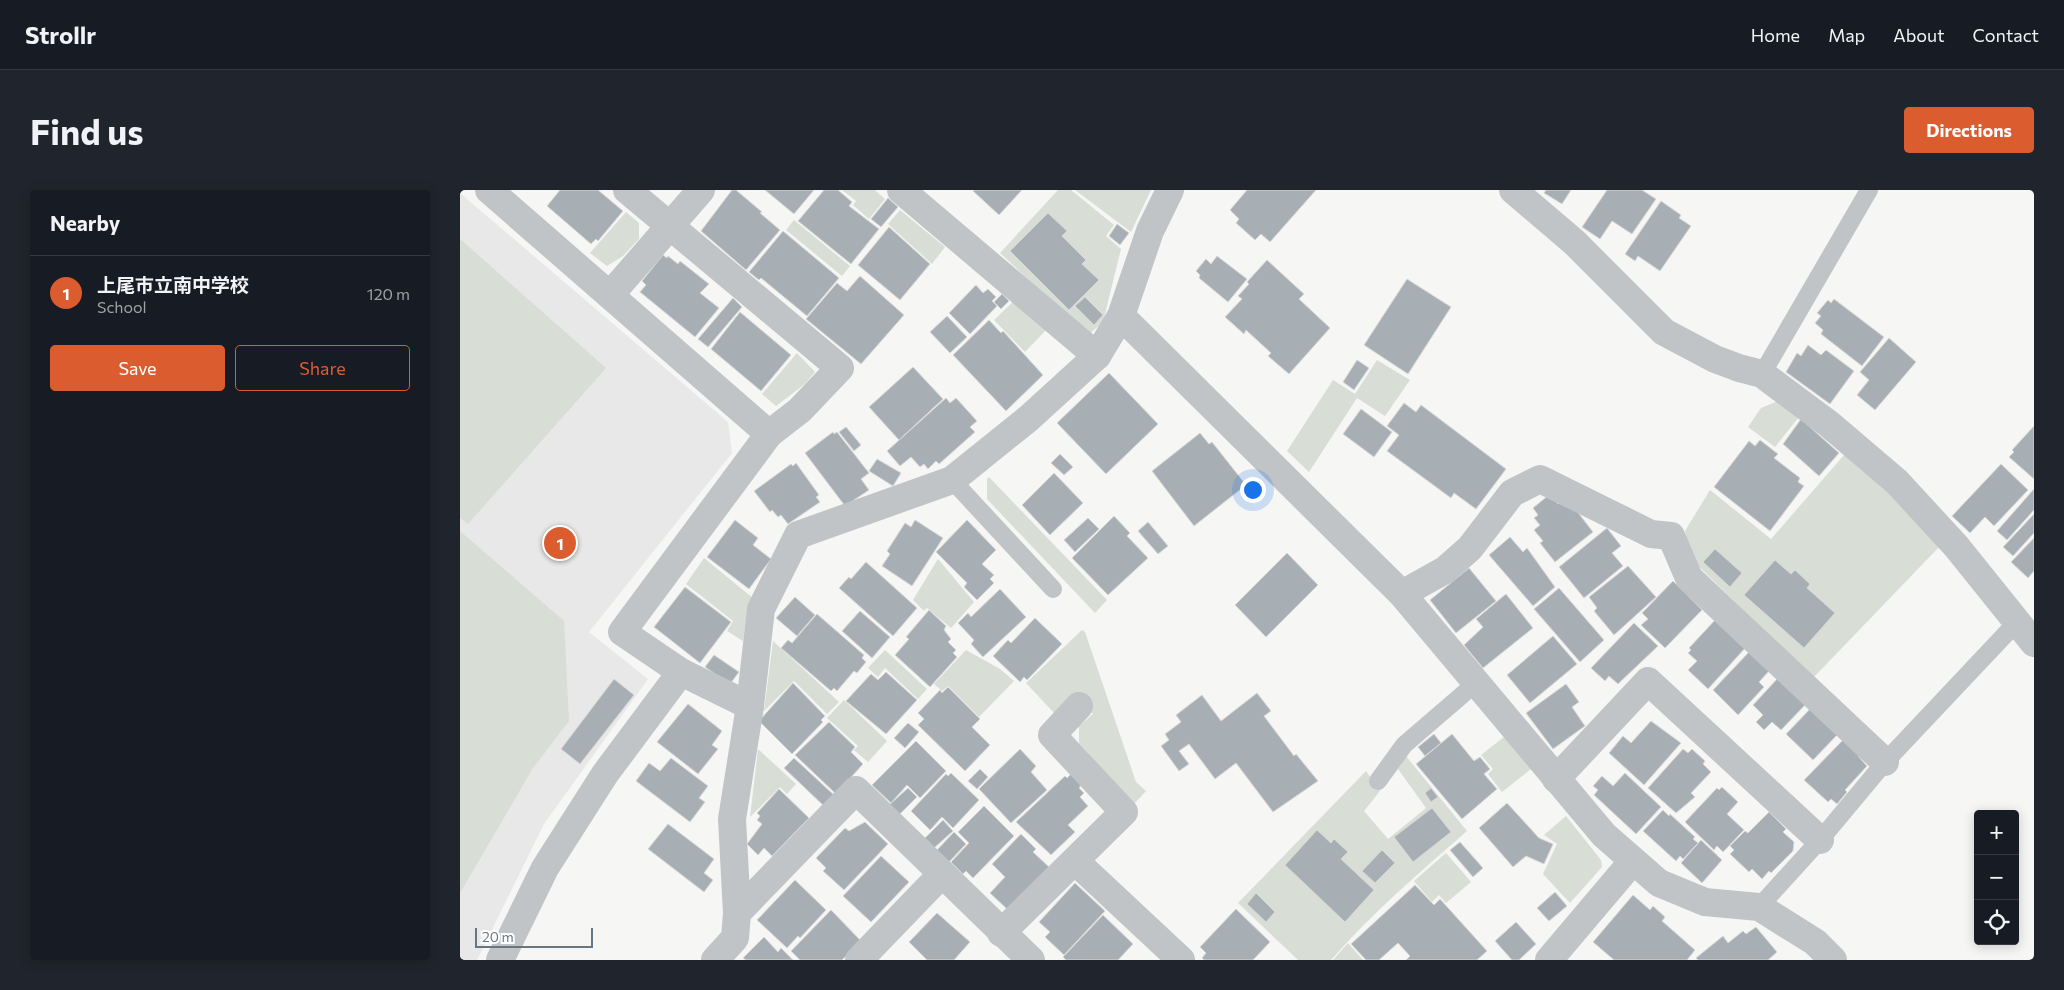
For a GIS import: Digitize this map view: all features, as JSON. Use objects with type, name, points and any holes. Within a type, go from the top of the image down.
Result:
[{"type":"street","points":[[489,190],[769,434]]},
{"type":"street","points":[[627,190],[840,368],[800,410],[769,434],[622,632],[681,672],[750,706]]},
{"type":"street","points":[[610,295],[701,190]]},
{"type":"street","points":[[901,190],[1097,356]]},
{"type":"street","points":[[716,960],[736,938],[737,913],[732,820],[750,706],[761,609],[798,535],[952,480],[1030,418],[1097,356],[1121,316],[1150,231],[1170,190]]},
{"type":"street","points":[[1513,190],[1574,242],[1664,332],[1715,359],[1762,374],[1829,424],[1897,482],[1956,546],[2034,643]]},
{"type":"street","points":[[1121,316],[1402,594],[1604,835],[1632,862],[1659,883],[1705,902],[1759,907],[1815,942],[1833,960]]},
{"type":"street","points":[[1402,594],[1445,570],[1470,548],[1512,493],[1540,479],[1650,534],[1671,536],[1689,578],[1885,762]]},
{"type":"street","points":[[500,960],[545,868],[605,774],[681,672]]},
{"type":"street","points":[[1556,779],[1648,681],[1820,840]]},
{"type":"street","points":[[1002,933],[1124,812],[1052,735],[1079,706]]},
{"type":"street","points":[[737,913],[856,790],[1031,960]]},
{"type":"street","points":[[1075,860],[1181,960]]},
{"type":"street","points":[[1549,960],[1632,862]]},
{"type":"street","points":[[859,960],[942,874]]},
{"type":"lane","points":[[1762,374],[1869,190]]},
{"type":"lane","points":[[952,480],[1053,589]]},
{"type":"lane","points":[[1759,907],[1820,840],[1885,762],[2017,622]]},
{"type":"lane","points":[[1378,781],[1404,745],[1476,683]]},
{"type":"shaded area","points":[[842,190],[875,190],[885,199],[869,219],[853,205],[856,201]]},
{"type":"shaded area","points":[[1058,190],[1071,190],[1114,225],[1106,236],[1121,249],[1103,322],[1088,335],[1000,253]]},
{"type":"shaded area","points":[[1075,190],[1151,190],[1131,232]]},
{"type":"shaded area","points":[[460,193],[728,422],[732,453],[589,632],[648,679],[544,824],[477,960],[460,960]]},
{"type":"shaded area","points":[[900,210],[945,247],[932,264],[888,224]]},
{"type":"shaded area","points":[[626,212],[639,223],[639,239],[623,256],[607,266],[590,253]]},
{"type":"shaded area","points":[[794,220],[850,266],[842,276],[786,230]]},
{"type":"shaded area","points":[[460,239],[606,368],[468,524],[460,518]]},
{"type":"shaded area","points":[[1015,300],[1048,328],[1025,352],[994,320]]},
{"type":"shaded area","points":[[797,353],[815,372],[805,384],[776,406],[762,394]]},
{"type":"shaded area","points":[[1377,360],[1410,380],[1385,416],[1357,398],[1309,472],[1287,451],[1333,380],[1355,394]]},
{"type":"shaded area","points":[[1778,401],[1799,417],[1775,447],[1748,427],[1761,408]]},
{"type":"shaded area","points":[[1844,455],[1893,488],[1941,545],[1813,678],[1689,557],[1685,531],[1710,490],[1771,539]]},
{"type":"shaded area","points":[[989,477],[1107,600],[1095,613],[987,499],[987,479]]},
{"type":"shaded area","points":[[460,531],[564,621],[569,721],[533,768],[460,893]]},
{"type":"shaded area","points":[[704,558],[754,599],[747,612],[743,641],[727,631],[733,621],[686,584]]},
{"type":"shaded area","points":[[938,559],[974,602],[951,628],[927,608],[924,611],[913,600]]},
{"type":"shaded area","points":[[1082,630],[1085,632],[1136,782],[1146,791],[1134,804],[1079,743],[1079,726],[1093,714],[1077,696],[1056,715],[1026,683]]},
{"type":"shaded area","points":[[773,641],[839,702],[827,714],[794,681],[764,711]]},
{"type":"shaded area","points":[[885,650],[927,689],[918,699],[885,668],[878,677],[868,668]]},
{"type":"shaded area","points":[[966,650],[1000,669],[1014,681],[979,717],[948,686],[942,691],[934,684]]},
{"type":"shaded area","points":[[844,700],[887,741],[868,762],[854,750],[858,746],[827,718]]},
{"type":"shaded area","points":[[1504,737],[1531,769],[1502,792],[1488,774],[1493,769],[1481,755]]},
{"type":"shaded area","points":[[758,749],[796,784],[787,794],[780,787],[750,817]]},
{"type":"shaded area","points":[[1406,756],[1467,831],[1380,909],[1331,960],[1298,960],[1238,903],[1366,771],[1380,791],[1364,811],[1388,839],[1426,808],[1398,769]]},
{"type":"shaded area","points":[[1566,816],[1601,860],[1602,867],[1570,903],[1543,874],[1557,844],[1544,835]]},
{"type":"shaded area","points":[[1446,853],[1471,882],[1446,903],[1439,895],[1432,902],[1414,881]]},
{"type":"shaded area","points":[[1348,943],[1363,960],[1333,960]]},
{"type":"building","points":[[560,190],[598,190],[623,211],[598,241],[596,239],[591,244],[547,206]]},
{"type":"building","points":[[732,190],[736,190],[780,230],[746,270],[701,231]]},
{"type":"building","points":[[765,190],[814,190],[794,214]]},
{"type":"building","points":[[824,190],[838,190],[852,202],[849,206],[879,229],[851,264],[798,221]]},
{"type":"building","points":[[974,190],[1022,190],[999,215]]},
{"type":"building","points":[[1247,190],[1316,190],[1270,242],[1261,234],[1255,240],[1236,223],[1239,219],[1230,210]]},
{"type":"building","points":[[1546,190],[1571,190],[1562,204],[1544,193]]},
{"type":"building","points":[[1607,190],[1642,190],[1656,199],[1632,234],[1612,221],[1600,239],[1582,227]]},
{"type":"building","points":[[888,198],[898,207],[881,227],[871,219]]},
{"type":"building","points":[[1661,201],[1681,215],[1679,218],[1691,226],[1660,271],[1638,256],[1635,261],[1625,254]]},
{"type":"building","points":[[1048,213],[1067,231],[1062,236],[1086,260],[1082,264],[1099,280],[1069,310],[1010,251]]},
{"type":"building","points":[[1117,224],[1129,233],[1120,245],[1109,236]]},
{"type":"building","points":[[889,227],[930,264],[900,300],[858,265]]},
{"type":"building","points":[[783,231],[839,278],[807,316],[761,278],[759,280],[749,272]]},
{"type":"building","points":[[663,255],[667,258],[668,256],[678,264],[680,261],[709,284],[700,293],[719,308],[695,337],[640,292],[646,285],[642,281]]},
{"type":"building","points":[[1217,256],[1247,279],[1228,302],[1199,278],[1200,275],[1196,271],[1206,259],[1211,264]]},
{"type":"building","points":[[1267,260],[1304,294],[1299,299],[1330,328],[1289,374],[1268,356],[1271,353],[1246,330],[1244,334],[1225,317],[1242,299],[1238,296],[1249,284],[1247,282]]},
{"type":"building","points":[[860,276],[904,315],[861,364],[806,319],[837,283],[847,291]]},
{"type":"building","points":[[1407,279],[1451,307],[1408,374],[1364,345]]},
{"type":"building","points":[[976,285],[983,293],[988,289],[996,297],[992,301],[997,306],[970,334],[949,313]]},
{"type":"building","points":[[1002,294],[1009,301],[1001,309],[994,302]]},
{"type":"building","points":[[1085,297],[1103,315],[1094,325],[1075,306]]},
{"type":"building","points":[[733,298],[742,307],[708,347],[698,339]]},
{"type":"building","points":[[1834,299],[1884,337],[1862,366],[1821,334],[1823,330],[1815,323],[1821,316],[1817,313],[1828,300],[1831,303]]},
{"type":"building","points":[[740,312],[791,355],[761,391],[711,349]]},
{"type":"building","points":[[947,316],[967,337],[950,353],[930,332]]},
{"type":"building","points":[[989,320],[1001,333],[1003,331],[1043,375],[1006,411],[953,355]]},
{"type":"building","points":[[1889,338],[1916,362],[1875,410],[1857,395],[1869,380],[1860,372]]},
{"type":"building","points":[[1808,345],[1821,355],[1826,350],[1854,371],[1830,404],[1786,372],[1797,353],[1801,356]]},
{"type":"building","points":[[1357,360],[1369,368],[1354,390],[1343,382]]},
{"type":"building","points":[[913,367],[943,399],[899,440],[869,407]]},
{"type":"building","points":[[1109,373],[1158,424],[1106,474],[1057,423]]},
{"type":"building","points":[[946,398],[950,403],[956,398],[977,421],[970,427],[975,432],[939,464],[936,461],[928,469],[924,464],[920,467],[911,457],[900,466],[887,451]]},
{"type":"building","points":[[1404,403],[1416,412],[1421,405],[1506,469],[1476,509],[1454,493],[1451,498],[1387,451],[1399,435],[1387,426]]},
{"type":"building","points":[[1361,409],[1392,432],[1374,457],[1343,434]]},
{"type":"building","points":[[1801,419],[1839,453],[1819,476],[1783,444]]},
{"type":"building","points":[[2034,426],[2034,479],[2009,457],[2014,452],[2012,450]]},
{"type":"building","points":[[846,427],[861,445],[854,451],[839,432]]},
{"type":"building","points":[[833,432],[834,434],[837,432],[869,473],[861,479],[869,490],[845,506],[805,453]]},
{"type":"building","points":[[1200,433],[1209,444],[1212,442],[1246,485],[1194,526],[1152,471]]},
{"type":"building","points":[[1760,440],[1778,454],[1774,458],[1800,478],[1798,482],[1804,486],[1770,531],[1714,487],[1749,441],[1755,446]]},
{"type":"building","points":[[1060,454],[1073,467],[1064,475],[1051,463]]},
{"type":"building","points":[[877,459],[901,473],[893,486],[869,471]]},
{"type":"building","points":[[796,463],[819,495],[816,497],[820,502],[788,524],[781,515],[778,517],[772,510],[770,512],[754,491],[791,464],[793,466]]},
{"type":"building","points":[[2001,464],[2028,490],[1994,526],[1985,517],[1970,533],[1952,516]]},
{"type":"building","points":[[1054,473],[1083,503],[1050,535],[1022,505]]},
{"type":"building","points":[[2034,489],[2034,510],[2007,540],[1997,531]]},
{"type":"building","points":[[1550,494],[1558,504],[1561,501],[1576,510],[1593,532],[1555,562],[1540,543],[1543,541],[1534,530],[1540,525],[1534,518],[1538,515],[1533,508]]},
{"type":"building","points":[[2034,514],[2034,533],[2013,556],[2003,547]]},
{"type":"building","points":[[1114,516],[1130,533],[1127,536],[1148,558],[1108,595],[1072,558]]},
{"type":"building","points":[[1088,518],[1099,529],[1075,552],[1064,540]]},
{"type":"building","points":[[735,520],[758,538],[753,545],[771,559],[749,589],[707,557]]},
{"type":"building","points":[[915,520],[943,538],[912,586],[882,566],[890,554],[887,551],[905,523],[911,527]]},
{"type":"building","points":[[967,520],[996,550],[982,564],[994,575],[990,579],[994,583],[977,600],[964,587],[967,583],[936,552]]},
{"type":"building","points":[[1148,522],[1168,546],[1158,554],[1138,531]]},
{"type":"building","points":[[1607,528],[1621,546],[1612,553],[1623,566],[1584,598],[1559,567]]},
{"type":"building","points":[[1510,537],[1523,552],[1527,548],[1555,587],[1533,606],[1489,555]]},
{"type":"building","points":[[2034,538],[2034,571],[2028,578],[2011,562]]},
{"type":"building","points":[[1715,549],[1742,573],[1730,587],[1703,562]]},
{"type":"building","points":[[1287,553],[1318,585],[1266,637],[1235,605]]},
{"type":"building","points":[[1775,560],[1791,574],[1795,570],[1810,584],[1807,588],[1835,613],[1804,648],[1744,595]]},
{"type":"building","points":[[866,562],[917,608],[893,636],[839,588],[849,577],[851,579]]},
{"type":"building","points":[[1628,566],[1656,597],[1614,635],[1594,611],[1597,608],[1589,597]]},
{"type":"building","points":[[1469,568],[1496,601],[1456,633],[1430,600]]},
{"type":"building","points":[[1673,581],[1702,610],[1665,648],[1641,625],[1648,619],[1642,613]]},
{"type":"building","points":[[685,587],[731,622],[700,663],[654,627]]},
{"type":"building","points":[[1559,588],[1604,640],[1580,662],[1534,609]]},
{"type":"building","points":[[1000,589],[1026,617],[983,657],[971,644],[974,640],[958,623],[968,613],[971,617]]},
{"type":"building","points":[[1506,594],[1533,628],[1483,668],[1464,645],[1483,627],[1476,619]]},
{"type":"building","points":[[795,597],[815,615],[797,636],[776,618]]},
{"type":"building","points":[[929,610],[946,626],[944,630],[951,639],[948,642],[956,650],[953,653],[957,657],[930,687],[895,655],[909,639],[906,637]]},
{"type":"building","points":[[860,611],[890,637],[872,658],[842,631]]},
{"type":"building","points":[[817,614],[864,655],[862,658],[866,662],[857,673],[854,671],[837,691],[834,688],[831,691],[781,648],[788,640],[792,643]]},
{"type":"building","points":[[1035,618],[1062,644],[1027,680],[1024,677],[1020,682],[993,656],[1008,640],[1011,643]]},
{"type":"building","points":[[1716,619],[1746,647],[1708,689],[1688,670],[1697,661],[1688,653],[1691,650],[1689,648]]},
{"type":"building","points":[[1634,623],[1658,646],[1618,684],[1609,676],[1605,681],[1591,668]]},
{"type":"building","points":[[1553,636],[1577,664],[1530,703],[1507,675]]},
{"type":"building","points":[[1750,651],[1770,670],[1759,682],[1764,687],[1738,715],[1713,690]]},
{"type":"building","points":[[714,655],[739,672],[730,684],[705,667]]},
{"type":"building","points":[[886,672],[917,700],[886,734],[846,701],[871,674],[878,680]]},
{"type":"building","points":[[1778,678],[1807,703],[1781,730],[1772,722],[1764,730],[1756,722],[1763,715],[1753,705]]},
{"type":"building","points":[[614,679],[634,695],[580,764],[561,749]]},
{"type":"building","points":[[793,683],[825,716],[821,720],[823,722],[792,754],[759,721]]},
{"type":"building","points":[[1566,684],[1579,702],[1572,707],[1585,726],[1553,749],[1526,713]]},
{"type":"building","points":[[948,687],[980,719],[972,727],[990,745],[965,771],[918,725],[924,719],[918,713],[940,690],[942,693]]},
{"type":"building","points":[[1257,693],[1271,711],[1264,716],[1294,756],[1296,754],[1318,781],[1273,812],[1236,763],[1215,779],[1189,744],[1179,751],[1189,764],[1179,771],[1161,746],[1169,740],[1165,734],[1181,722],[1176,715],[1202,695],[1221,721]]},
{"type":"building","points":[[688,704],[722,731],[712,745],[718,749],[698,774],[657,742]]},
{"type":"building","points":[[1812,707],[1839,733],[1813,760],[1786,734]]},
{"type":"building","points":[[1651,721],[1681,743],[1644,785],[1609,753],[1623,736],[1631,743]]},
{"type":"building","points":[[829,722],[855,747],[851,752],[863,764],[836,794],[795,755]]},
{"type":"building","points":[[908,723],[919,732],[905,748],[894,738]]},
{"type":"building","points":[[1434,734],[1441,743],[1425,756],[1418,747]]},
{"type":"building","points":[[1452,734],[1474,761],[1480,757],[1490,769],[1484,774],[1497,789],[1462,819],[1416,764]]},
{"type":"building","points":[[1844,739],[1860,754],[1858,756],[1867,766],[1845,790],[1847,792],[1837,804],[1831,799],[1828,802],[1804,780]]},
{"type":"building","points":[[916,741],[946,771],[920,798],[907,785],[891,803],[872,785]]},
{"type":"building","points":[[1020,749],[1036,766],[1031,772],[1047,790],[1011,823],[979,789]]},
{"type":"building","points":[[1683,749],[1688,753],[1692,749],[1705,761],[1703,764],[1711,772],[1691,793],[1695,797],[1676,813],[1648,788]]},
{"type":"building","points":[[671,758],[708,786],[699,798],[705,802],[690,822],[636,781],[649,763],[660,771]]},
{"type":"building","points":[[794,758],[835,796],[825,807],[784,768]]},
{"type":"building","points":[[980,769],[988,777],[977,789],[968,781]]},
{"type":"building","points":[[951,773],[979,800],[953,828],[942,817],[930,830],[911,811],[946,774],[948,776]]},
{"type":"building","points":[[1625,773],[1661,807],[1636,834],[1594,795],[1598,790],[1593,786],[1602,776],[1613,786]]},
{"type":"building","points":[[1071,774],[1081,785],[1079,788],[1084,793],[1080,797],[1088,806],[1068,825],[1075,832],[1051,855],[1016,822],[1065,776],[1067,778]]},
{"type":"building","points":[[1722,787],[1738,802],[1727,814],[1744,830],[1723,852],[1717,846],[1714,850],[1685,822],[1717,788],[1719,790]]},
{"type":"building","points":[[908,788],[917,797],[898,816],[888,806]]},
{"type":"building","points":[[1431,788],[1438,797],[1431,802],[1425,793]]},
{"type":"building","points":[[779,789],[809,818],[772,856],[764,848],[758,855],[747,844],[762,824],[757,820],[760,816],[757,813]]},
{"type":"building","points":[[1507,803],[1539,838],[1553,844],[1544,864],[1526,856],[1513,867],[1479,828]]},
{"type":"building","points":[[984,806],[1014,836],[973,878],[966,871],[963,874],[951,862],[969,843],[958,832]]},
{"type":"building","points":[[1432,808],[1451,832],[1413,862],[1394,837]]},
{"type":"building","points":[[1663,810],[1695,837],[1693,839],[1698,843],[1683,859],[1680,856],[1676,861],[1643,831]]},
{"type":"building","points":[[1769,812],[1786,829],[1783,832],[1794,842],[1793,851],[1771,873],[1769,871],[1762,879],[1752,869],[1749,872],[1730,854],[1734,850],[1730,846],[1745,831],[1748,833]]},
{"type":"building","points":[[943,820],[953,831],[934,848],[924,839]]},
{"type":"building","points":[[865,822],[888,844],[844,890],[823,871],[826,868],[816,858],[845,828],[849,831]]},
{"type":"building","points":[[668,824],[714,859],[704,873],[713,880],[704,892],[648,849]]},
{"type":"building","points":[[1317,830],[1331,843],[1334,839],[1348,852],[1341,859],[1374,890],[1345,922],[1285,865]]},
{"type":"building","points":[[954,832],[966,844],[949,862],[937,850]]},
{"type":"building","points":[[1021,834],[1036,849],[1033,852],[1049,867],[1008,910],[990,893],[1005,877],[992,864]]},
{"type":"building","points":[[1701,840],[1722,860],[1702,883],[1681,863]]},
{"type":"building","points":[[1460,842],[1483,868],[1473,877],[1450,850]]},
{"type":"building","points":[[1382,850],[1395,863],[1375,883],[1362,871]]},
{"type":"building","points":[[881,856],[909,882],[871,922],[843,896]]},
{"type":"building","points":[[795,880],[826,910],[800,938],[798,936],[787,948],[757,920]]},
{"type":"building","points":[[1075,883],[1105,911],[1064,955],[1045,937],[1050,932],[1039,922]]},
{"type":"building","points":[[1415,885],[1434,905],[1440,899],[1487,951],[1477,960],[1406,960],[1410,956],[1398,943],[1379,960],[1366,960],[1351,944]]},
{"type":"building","points":[[1555,892],[1567,906],[1549,921],[1537,908]]},
{"type":"building","points":[[1256,893],[1275,912],[1266,922],[1247,904]]},
{"type":"building","points":[[1633,895],[1650,910],[1653,906],[1665,917],[1662,921],[1695,950],[1687,960],[1614,960],[1593,942]]},
{"type":"building","points":[[1236,909],[1270,942],[1253,960],[1204,960],[1202,958],[1206,953],[1200,947]]},
{"type":"building","points":[[831,910],[861,941],[842,960],[800,960],[791,951]]},
{"type":"building","points":[[937,913],[970,942],[954,960],[927,960],[909,942]]},
{"type":"building","points":[[1103,915],[1133,944],[1118,960],[1066,960],[1063,957]]},
{"type":"building","points":[[1516,922],[1536,944],[1519,960],[1512,960],[1495,941]]},
{"type":"building","points":[[1756,927],[1777,952],[1768,960],[1698,960],[1696,958],[1723,936],[1728,943],[1743,931],[1746,934]]},
{"type":"building","points":[[764,937],[778,952],[781,948],[793,960],[746,960],[743,958]]},
{"type":"place","name":"上尾市立南中学校","points":[[560,543]]}]
